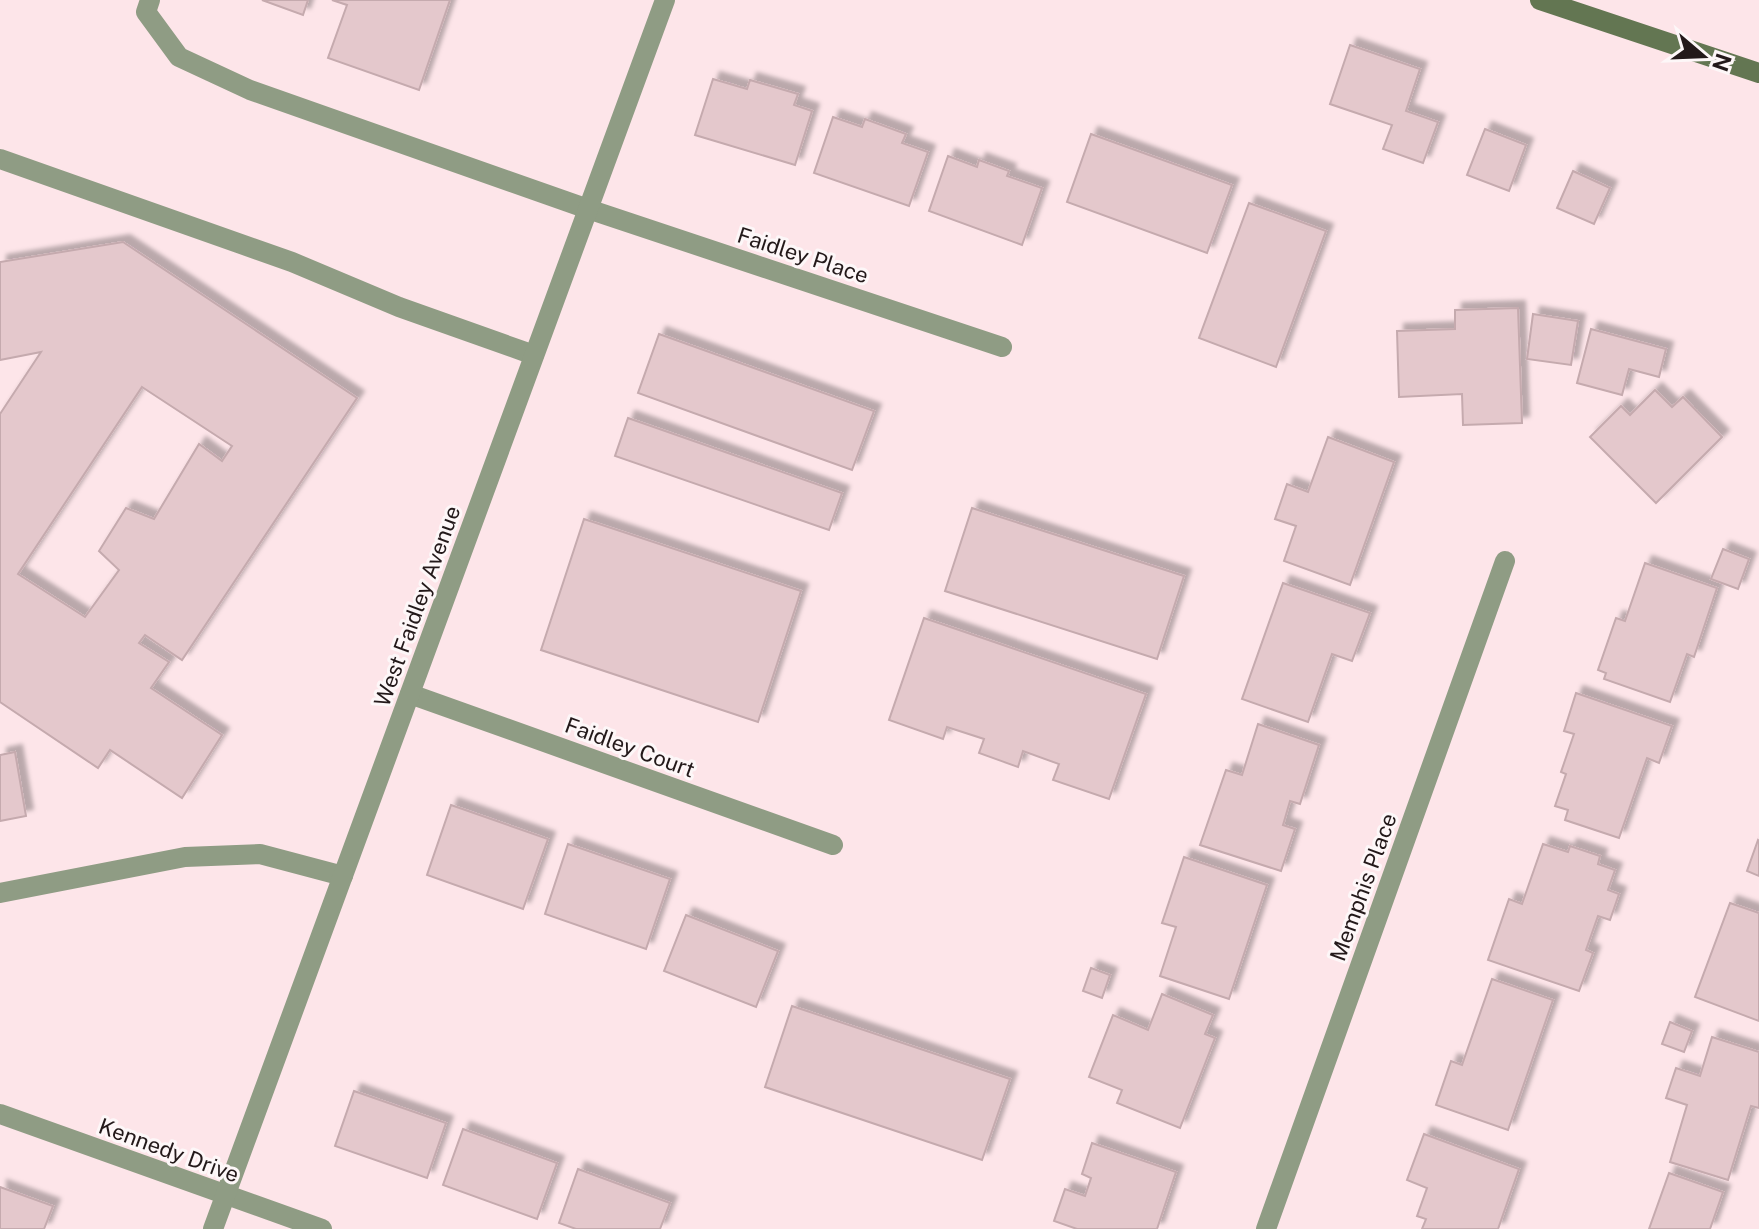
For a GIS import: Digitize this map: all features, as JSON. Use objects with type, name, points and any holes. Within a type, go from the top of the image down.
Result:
[{"type":"main road","points":[[1540,0],[1759,73]]},
{"type":"street","name":"Faidley Place","points":[[150,0],[146,12],[179,57],[250,90],[588,209],[1002,347]]},
{"type":"street","name":"West Faidley Avenue","points":[[213,1229],[665,0]]},
{"type":"street","points":[[0,159],[292,262],[399,307],[534,355]]},
{"type":"street","name":"Memphis Place","points":[[1266,1229],[1505,561]]},
{"type":"street","name":"Faidley Court","points":[[410,694],[833,845]]},
{"type":"street","points":[[0,893],[185,857],[260,854],[343,876]]},
{"type":"street","name":"Kennedy Drive","points":[[0,1114],[322,1229]]},
{"type":"building","points":[[262,0],[308,0],[303,15]]},
{"type":"building","points":[[332,0],[450,0],[419,90],[328,58],[347,5]]},
{"type":"building","points":[[1350,45],[1420,69],[1406,111],[1438,122],[1423,163],[1383,149],[1392,125],[1330,104]]},
{"type":"building","points":[[713,79],[747,89],[750,80],[798,94],[794,105],[812,111],[795,165],[695,135]]},
{"type":"building","points":[[833,117],[862,127],[865,119],[906,134],[902,143],[928,152],[909,206],[814,173]]},
{"type":"building","points":[[1485,129],[1526,145],[1509,191],[1467,175]]},
{"type":"building","points":[[1091,134],[1232,185],[1207,253],[1067,202]]},
{"type":"building","points":[[948,156],[977,167],[979,160],[1009,171],[1007,176],[1042,188],[1022,245],[929,211]]},
{"type":"building","points":[[1573,171],[1610,188],[1594,224],[1557,208]]},
{"type":"building","points":[[1249,203],[1326,231],[1276,367],[1199,338]]},
{"type":"building","points":[[123,242],[357,398],[182,660],[145,635],[139,643],[169,662],[151,688],[222,735],[182,798],[110,750],[98,768],[0,702],[0,414],[41,352],[0,360],[0,262]],"holes":[[[142,387],[232,446],[222,461],[199,444],[154,519],[126,508],[99,551],[119,570],[85,617],[18,574]]]},
{"type":"building","points":[[1518,308],[1522,423],[1463,425],[1462,394],[1399,397],[1397,331],[1455,329],[1455,310]]},
{"type":"building","points":[[1533,314],[1578,321],[1571,365],[1527,359]]},
{"type":"building","points":[[1591,329],[1666,349],[1659,377],[1629,369],[1622,395],[1577,383]]},
{"type":"building","points":[[659,334],[874,411],[852,470],[638,393]]},
{"type":"building","points":[[1655,390],[1672,407],[1683,397],[1722,437],[1656,503],[1590,437],[1621,406],[1630,415]]},
{"type":"building","points":[[628,418],[842,493],[829,530],[615,456]]},
{"type":"building","points":[[1328,437],[1394,462],[1350,585],[1284,561],[1296,526],[1275,519],[1287,484],[1308,492]]},
{"type":"building","points":[[972,508],[1184,576],[1157,659],[945,591]]},
{"type":"building","points":[[584,519],[801,591],[758,722],[541,650]]},
{"type":"building","points":[[1723,549],[1749,559],[1738,589],[1711,579]]},
{"type":"building","points":[[1645,563],[1717,588],[1694,657],[1687,654],[1670,702],[1604,679],[1606,673],[1598,670],[1616,618],[1625,621]]},
{"type":"building","points":[[1283,583],[1370,613],[1352,661],[1332,654],[1308,722],[1242,699]]},
{"type":"building","points":[[924,618],[1146,694],[1109,799],[1053,780],[1059,764],[1023,751],[1018,767],[979,753],[984,739],[947,727],[943,739],[889,720]]},
{"type":"building","points":[[1576,693],[1672,726],[1659,763],[1647,758],[1619,838],[1565,820],[1568,810],[1555,806],[1566,774],[1561,772],[1574,734],[1564,731]]},
{"type":"building","points":[[1258,724],[1319,745],[1300,804],[1290,801],[1283,825],[1295,829],[1281,871],[1200,845],[1226,770],[1242,775]]},
{"type":"building","points":[[15,752],[26,816],[0,821],[0,755]]},
{"type":"building","points":[[451,805],[548,839],[523,909],[427,875]]},
{"type":"building","points":[[1759,841],[1759,876],[1747,871]]},
{"type":"building","points":[[568,844],[670,879],[646,949],[545,914]]},
{"type":"building","points":[[1543,844],[1568,852],[1570,846],[1600,856],[1598,864],[1615,870],[1608,890],[1619,894],[1610,920],[1598,916],[1586,950],[1593,953],[1579,991],[1488,960],[1509,899],[1522,904]]},
{"type":"building","points":[[1184,857],[1267,885],[1229,999],[1160,976],[1176,927],[1162,923]]},
{"type":"building","points":[[1730,903],[1759,913],[1759,1021],[1695,997]]},
{"type":"building","points":[[686,915],[778,951],[756,1007],[664,971]]},
{"type":"building","points":[[1091,968],[1110,975],[1102,998],[1083,991]]},
{"type":"building","points":[[1492,979],[1553,1000],[1508,1130],[1436,1105],[1451,1061],[1462,1065]]},
{"type":"building","points":[[1162,994],[1213,1015],[1205,1034],[1215,1038],[1180,1128],[1117,1103],[1122,1090],[1089,1077],[1113,1015],[1148,1030]]},
{"type":"building","points":[[792,1006],[1010,1079],[982,1160],[765,1087]]},
{"type":"building","points":[[1670,1022],[1692,1031],[1684,1052],[1662,1044]]},
{"type":"building","points":[[1712,1037],[1759,1052],[1759,1108],[1751,1106],[1728,1180],[1670,1162],[1687,1105],[1666,1098],[1676,1068],[1700,1076]]},
{"type":"building","points":[[354,1091],[446,1123],[427,1178],[335,1146]]},
{"type":"building","points":[[463,1129],[557,1163],[537,1219],[443,1185]]},
{"type":"building","points":[[1424,1134],[1519,1169],[1498,1229],[1422,1229],[1426,1219],[1417,1216],[1427,1188],[1407,1180]]},
{"type":"building","points":[[1092,1143],[1176,1172],[1157,1229],[1077,1229],[1054,1221],[1065,1189],[1085,1196],[1091,1178],[1082,1174]]},
{"type":"building","points":[[578,1169],[670,1203],[660,1229],[576,1229],[559,1223]]},
{"type":"building","points":[[1669,1173],[1723,1192],[1710,1229],[1649,1229]]},
{"type":"building","points":[[0,1187],[53,1206],[44,1229],[0,1229]]}]
